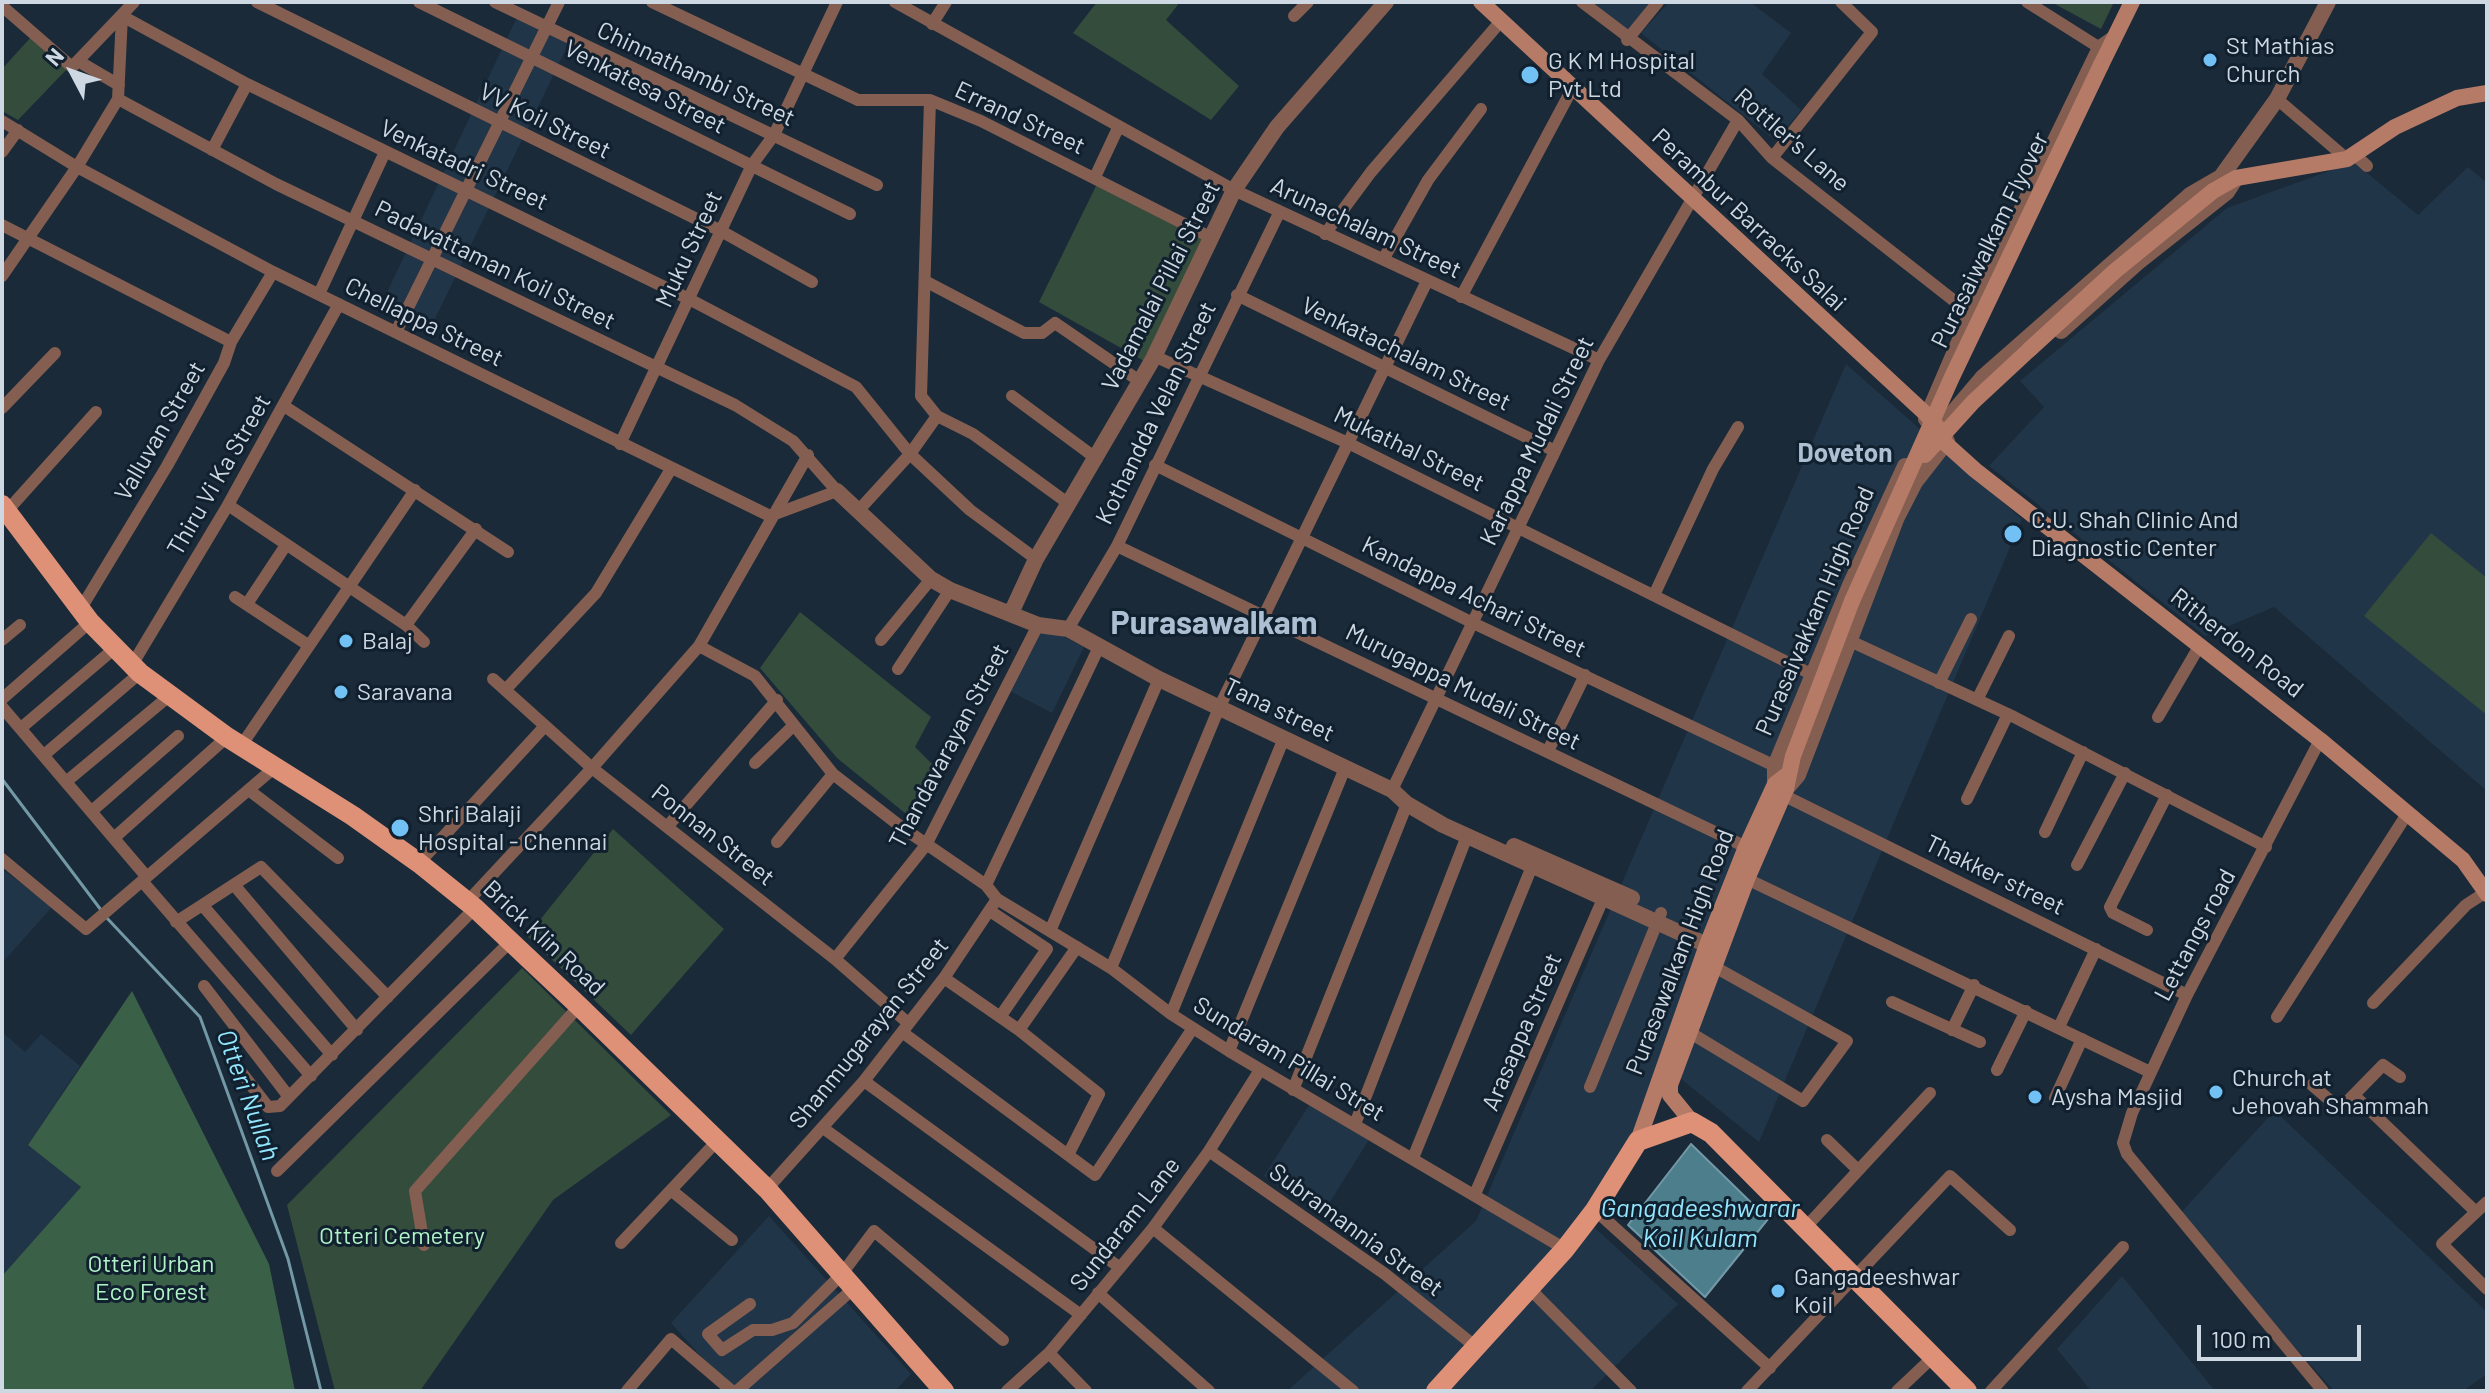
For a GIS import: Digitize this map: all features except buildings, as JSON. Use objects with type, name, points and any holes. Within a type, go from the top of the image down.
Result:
[{"type":"main road","name":"Perambur Barracks Salai","points":[[1481,2],[1937,428]]},
{"type":"main road","name":"Purasaiwalkam Flyover","points":[[1781,781],[1894,504],[1915,465],[1952,377],[2105,50],[2132,2]]},
{"type":"main road","points":[[2223,182],[2356,160],[2457,98],[2487,93]]},
{"type":"main road","name":"Purasaiwalkam Flyover","points":[[1915,465],[2000,376],[2115,271],[2223,182]]},
{"type":"main road","name":"Ritherdon Road","points":[[1937,428],[2463,860],[2486,893]]},
{"type":"main road","name":"Brick Klin Road","points":[[5,508],[85,616],[168,697],[353,816],[419,863],[471,905],[579,1006],[767,1189],[944,1391]]},
{"type":"main road","name":"Purasawalkam High Road","points":[[1781,781],[1746,847],[1670,1095],[1692,1122],[1711,1133],[1967,1391]]},
{"type":"main road","name":"Purasawalkam High Road","points":[[1436,1391],[1531,1290],[1565,1249],[1595,1210],[1638,1141],[1712,950],[1747,879],[1781,781]]},
{"type":"main road","points":[[1638,1141],[1692,1122]]},
{"type":"street","points":[[75,64],[134,2]]},
{"type":"street","name":"VV Koil Street","points":[[257,2],[721,231],[812,282]]},
{"type":"street","name":"Venkatesa Street","points":[[419,2],[850,214]]},
{"type":"street","name":"Chinnathambi Street","points":[[495,2],[877,185]]},
{"type":"street","points":[[396,332],[530,54],[548,28],[559,2]]},
{"type":"street","name":"Errand Street","points":[[652,2],[858,100],[930,100],[981,121],[1212,238]]},
{"type":"street","points":[[800,75],[837,2]]},
{"type":"street","name":"Arunachalam Street","points":[[895,2],[1118,128],[1279,213],[1384,258],[1599,360]]},
{"type":"street","points":[[932,24],[946,2]]},
{"type":"street","points":[[1294,16],[1308,2]]},
{"type":"street","name":"Vadamalai Pillai Street","points":[[1011,613],[1036,559],[1141,382],[1234,190],[1277,127],[1386,2]]},
{"type":"street","name":"Rottler's Lane","points":[[1582,2],[1627,40],[1738,120],[1772,158],[1971,314]]},
{"type":"street","points":[[1627,40],[1658,2]]},
{"type":"street","points":[[1772,158],[1872,32],[1841,2]]},
{"type":"street","points":[[1781,781],[1798,775],[1897,517],[1915,482],[1950,394],[2113,56],[2027,2]]},
{"type":"street","points":[[1950,394],[1983,377],[2190,195],[2223,182],[2277,99],[2328,2]]},
{"type":"street","points":[[2,6],[75,64],[119,85]]},
{"type":"street","points":[[2,276],[77,167],[118,99],[122,16]]},
{"type":"street","name":"Venkatadri Street","points":[[122,16],[247,84],[689,299],[856,387],[910,454],[970,510],[1036,559]]},
{"type":"street","points":[[1325,234],[1371,172],[1501,21]]},
{"type":"street","points":[[1937,428],[1950,394],[1971,314],[2105,50]]},
{"type":"street","name":"Muku Street","points":[[620,444],[660,367],[752,165],[774,135],[800,75]]},
{"type":"street","points":[[212,150],[247,84]]},
{"type":"street","points":[[1461,297],[1572,89]]},
{"type":"street","name":"Padavattaman Koil Street","points":[[118,99],[353,221],[735,405],[793,441],[837,491]]},
{"type":"street","points":[[2277,99],[2356,160]]},
{"type":"street","points":[[930,100],[921,396],[937,416],[968,430],[1069,504]]},
{"type":"street","points":[[1384,258],[1428,180],[1481,109]]},
{"type":"street","name":"Karappa Mudali Street","points":[[1392,790],[1599,360],[1738,120]]},
{"type":"street","name":"Chellappa Street","points":[[2,121],[77,167],[273,272],[770,516]]},
{"type":"street","points":[[1095,177],[1118,128]]},
{"type":"street","points":[[2,152],[18,130]]},
{"type":"street","points":[[319,294],[385,152]]},
{"type":"street","points":[[1937,428],[1994,391],[2137,263],[2227,192],[2223,182]]},
{"type":"street","name":"Kothandda Velan Street","points":[[1068,629],[1117,546],[1279,213]]},
{"type":"street","points":[[2,225],[231,342]]},
{"type":"street","name":"Valluvan Street","points":[[2,699],[85,616],[224,363],[231,342],[273,272]]},
{"type":"street","points":[[925,281],[1024,333],[1042,333],[1055,323],[1141,382]]},
{"type":"street","points":[[1111,968],[1219,708],[1427,281]]},
{"type":"street","name":"Venkatachalam Street","points":[[1237,295],[1382,369],[1555,451]]},
{"type":"street","name":"Thiru Vi Ka Street","points":[[44,755],[136,669],[339,304]]},
{"type":"street","points":[[2,408],[55,353]]},
{"type":"street","name":"Mukathal Street","points":[[1154,356],[1348,443],[1655,593],[1813,675]]},
{"type":"street","points":[[1983,377],[1994,391]]},
{"type":"street","points":[[1012,396],[1097,459]]},
{"type":"street","points":[[284,406],[508,552]]},
{"type":"street","points":[[5,508],[96,412]]},
{"type":"street","points":[[858,511],[910,454],[937,416]]},
{"type":"street","points":[[1655,593],[1713,469],[1738,427]]},
{"type":"street","name":"Purasaivakkam High Road","points":[[1781,781],[1813,675],[1937,428]]},
{"type":"street","points":[[235,1064],[268,1107],[280,1106],[357,1030],[699,646],[770,516],[808,455]]},
{"type":"street","name":"Kandappa Achari Street","points":[[1155,465],[1473,623],[1585,675],[1781,781]]},
{"type":"street","points":[[507,688],[596,593],[671,469]]},
{"type":"street","points":[[115,837],[234,742],[350,587],[415,490]]},
{"type":"street","points":[[770,516],[837,491]]},
{"type":"street","name":"Tana street","points":[[837,491],[931,579],[950,590],[1038,625],[1068,629],[1159,679],[1392,790],[1407,804],[1467,836],[1534,862]]},
{"type":"street","points":[[228,505],[406,625],[424,642]]},
{"type":"street","points":[[406,625],[476,529]]},
{"type":"street","points":[[247,604],[286,545]]},
{"type":"street","name":"Murugappa Mudali Street","points":[[1117,546],[1746,847]]},
{"type":"street","points":[[881,640],[931,579]]},
{"type":"street","points":[[898,669],[950,590]]},
{"type":"street","points":[[235,597],[308,645]]},
{"type":"street","points":[[1939,683],[1971,619]]},
{"type":"street","points":[[2,640],[20,625]]},
{"type":"street","name":"Thandavarayan Street","points":[[835,959],[926,845],[1038,625]]},
{"type":"street","points":[[1977,700],[2009,636]]},
{"type":"street","points":[[1848,640],[2008,714],[2266,847]]},
{"type":"street","points":[[2158,717],[2200,645]]},
{"type":"street","points":[[699,646],[755,676],[833,774],[926,845],[986,885],[997,899]]},
{"type":"street","points":[[986,885],[1099,647]]},
{"type":"street","points":[[21,728],[115,648]]},
{"type":"street","points":[[1548,751],[1585,675]]},
{"type":"street","name":"Ponnan Street","points":[[493,679],[507,688],[592,768],[835,959],[905,1027],[1095,1175],[1193,1028]]},
{"type":"street","points":[[1050,931],[1159,679]]},
{"type":"street","points":[[67,781],[168,697]]},
{"type":"street","points":[[667,827],[777,700]]},
{"type":"street","points":[[2,707],[115,837],[176,922],[311,1076]]},
{"type":"street","points":[[1967,799],[2008,714]]},
{"type":"street","points":[[419,863],[545,726]]},
{"type":"street","points":[[755,763],[793,726]]},
{"type":"street","points":[[93,810],[178,736]]},
{"type":"street","points":[[1171,1014],[1284,738]]},
{"type":"street","name":"Lettangs road","points":[[2320,740],[2187,995],[2124,1136],[2127,1154],[2323,1391]]},
{"type":"street","points":[[2045,832],[2083,752]]},
{"type":"street","points":[[2,859],[86,929],[274,768]]},
{"type":"street","points":[[1229,1051],[1345,768]]},
{"type":"street","points":[[2077,865],[2125,773]]},
{"type":"street","points":[[777,842],[833,774]]},
{"type":"street","name":"Thakker street","points":[[1781,781],[2187,995]]},
{"type":"street","points":[[250,791],[338,858]]},
{"type":"street","points":[[2147,930],[2113,913],[2110,907],[2167,795]]},
{"type":"street","points":[[1293,1090],[1407,804]]},
{"type":"street","points":[[2277,1017],[2407,814]]},
{"type":"street","points":[[1435,818],[1454,819],[1534,862],[1660,917],[1847,1041],[1803,1101],[1689,1032]]},
{"type":"street","points":[[1355,1124],[1467,836]]},
{"type":"street","points":[[1413,1158],[1534,862]]},
{"type":"street","points":[[176,922],[204,907],[261,867],[388,997]]},
{"type":"street","points":[[1747,879],[1974,985],[2150,1072]]},
{"type":"street","points":[[235,886],[357,1030]]},
{"type":"street","name":"Arasappa Street","points":[[1475,1194],[1606,892]]},
{"type":"street","points":[[2373,1003],[2466,905],[2486,893]]},
{"type":"street","name":"Sundaram Pillai Stret","points":[[997,899],[1111,968],[1171,1014],[1229,1051],[1565,1249]]},
{"type":"street","name":"Shanmugarayan Street","points":[[767,1189],[864,1081],[944,978],[997,899]]},
{"type":"street","points":[[204,907],[332,1055]]},
{"type":"street","points":[[990,911],[1047,949],[1000,1017]]},
{"type":"street","points":[[1590,1087],[1660,917]]},
{"type":"street","points":[[277,1171],[509,943]]},
{"type":"street","points":[[1019,1030],[1077,947]]},
{"type":"street","points":[[2059,1027],[2096,949]]},
{"type":"street","points":[[944,978],[1019,1030],[1099,1094],[1068,1155]]},
{"type":"street","points":[[1952,1030],[1974,985]]},
{"type":"street","points":[[204,986],[289,1097]]},
{"type":"street","points":[[1892,1002],[1980,1042]]},
{"type":"street","points":[[424,1245],[415,1191],[579,1006]]},
{"type":"street","points":[[1997,1070],[2026,1011]]},
{"type":"street","points":[[2055,1098],[2082,1039]]},
{"type":"street","points":[[2312,1085],[2338,1108],[2355,1096],[2384,1064],[2400,1077]]},
{"type":"street","name":"Sundaram Lane","points":[[1007,1391],[1049,1353],[1153,1228],[1209,1151],[1260,1070]]},
{"type":"street","points":[[864,1081],[1119,1267]]},
{"type":"street","points":[[1805,1228],[1930,1093]]},
{"type":"street","points":[[2355,1096],[2476,1212]]},
{"type":"street","points":[[823,1128],[1081,1315]]},
{"type":"street","points":[[621,1243],[719,1139]]},
{"type":"street","points":[[1827,1140],[1858,1170]]},
{"type":"street","name":"Subramannia Street","points":[[1209,1151],[1385,1274],[1476,1347]]},
{"type":"street","points":[[1747,1391],[1950,1176],[2010,1230]]},
{"type":"street","points":[[671,1190],[732,1240]]},
{"type":"street","points":[[2487,1202],[2442,1244],[2487,1289]]},
{"type":"street","points":[[1595,1210],[1770,1368]]},
{"type":"street","points":[[1153,1228],[1353,1391]]},
{"type":"street","points":[[627,1391],[671,1339],[735,1391],[847,1282],[874,1231],[1003,1340]]},
{"type":"street","points":[[1991,1391],[2123,1247]]},
{"type":"street","points":[[750,1304],[708,1334],[722,1350],[753,1330],[772,1330],[793,1323],[847,1282]]},
{"type":"street","points":[[1531,1290],[1631,1391]]},
{"type":"street","points":[[1098,1293],[1209,1391]]},
{"type":"street","points":[[1049,1353],[1086,1391]]},
{"type":"street","points":[[1897,1391],[1933,1357]]},
{"type":"shaded area","points":[[1587,2],[1653,2],[1627,35]]},
{"type":"shaded area","points":[[1669,2],[1750,2],[1791,33],[1762,74],[1801,110],[1776,141],[1641,33]]},
{"type":"shaded area","points":[[517,17],[570,41],[431,327],[381,305]]},
{"type":"shaded area","points":[[2354,162],[2418,215],[2468,167],[2487,183],[2487,791],[2274,607],[2205,636],[1989,466],[2044,407],[2020,381],[2227,208]]},
{"type":"shaded area","points":[[1846,364],[2022,519],[1759,1142],[1670,1070],[1583,1217],[1678,1304],[1590,1391],[1287,1391],[1476,1221]]},
{"type":"shaded area","points":[[1042,626],[1084,647],[1052,713],[1010,691]]},
{"type":"shaded area","points":[[2,869],[52,907],[2,963]]},
{"type":"shaded area","points":[[2,1032],[25,1052],[41,1034],[80,1066],[28,1145],[81,1187],[2,1276]]},
{"type":"shaded area","points":[[2329,1052],[2275,1111],[2487,1312],[2487,1374],[2463,1391],[2334,1391],[2178,1216]]},
{"type":"shaded area","points":[[1311,1102],[1370,1138],[1323,1213],[1264,1176]]},
{"type":"shaded area","points":[[769,1216],[911,1374],[895,1391],[732,1391],[671,1323]]},
{"type":"shaded area","points":[[2122,1276],[2215,1391],[2091,1391],[2057,1349]]},
{"type":"green space","points":[[1097,2],[1180,2],[1166,20],[1239,86],[1211,120],[1073,33]]},
{"type":"green space","points":[[2051,2],[2114,2],[2101,29]]},
{"type":"green space","points":[[31,37],[68,68],[18,120],[2,111],[2,69]]},
{"type":"green space","points":[[1098,182],[1209,240],[1146,362],[1039,302]]},
{"type":"green space","points":[[2431,533],[2487,578],[2487,715],[2364,616]]},
{"type":"green space","points":[[800,612],[931,717],[915,747],[942,774],[916,822],[837,758],[760,668]]},
{"type":"green space","points":[[613,829],[724,929],[631,1035],[527,936]]},
{"type":"green space","name":"Otteri Cemetery","points":[[522,968],[671,1115],[553,1200],[420,1391],[335,1391],[287,1205]]},
{"type":"green space","name":"Otteri Urban Eco Forest","points":[[132,991],[269,1264],[295,1391],[2,1391],[2,1276],[81,1187],[28,1145]]},
{"type":"water","name":"Gangadeeshwarar Koil Kulam","points":[[1691,1144],[1768,1219],[1705,1297],[1628,1225]]},
{"type":"waterway","name":"Otteri Nullah","points":[[2,779],[101,910]]},
{"type":"waterway","name":"Otteri Nullah","points":[[105,916],[200,1017],[288,1259],[321,1391]]},
{"type":"place","name":"St Mathias Church","points":[[2210,60]]},
{"type":"place","name":"G K M Hospital Pvt Ltd","points":[[1530,75]]},
{"type":"place","name":"C.U. Shah Clinic And Diagnostic Center","points":[[2013,534]]},
{"type":"place","name":"Balaj","points":[[346,641]]},
{"type":"place","name":"Saravana","points":[[341,692]]},
{"type":"place","name":"Shri Balaji Hospital - Chennai","points":[[400,828]]},
{"type":"place","name":"Church at Jehovah Shammah","points":[[2216,1092]]},
{"type":"place","name":"Aysha Masjid","points":[[2035,1097]]},
{"type":"place","name":"Gangadeeshwar Koil","points":[[1778,1291]]},
{"type":"district","name":"Doveton","points":[[1845,453]]},
{"type":"district","name":"Purasawalkam","points":[[1214,623]]}]
